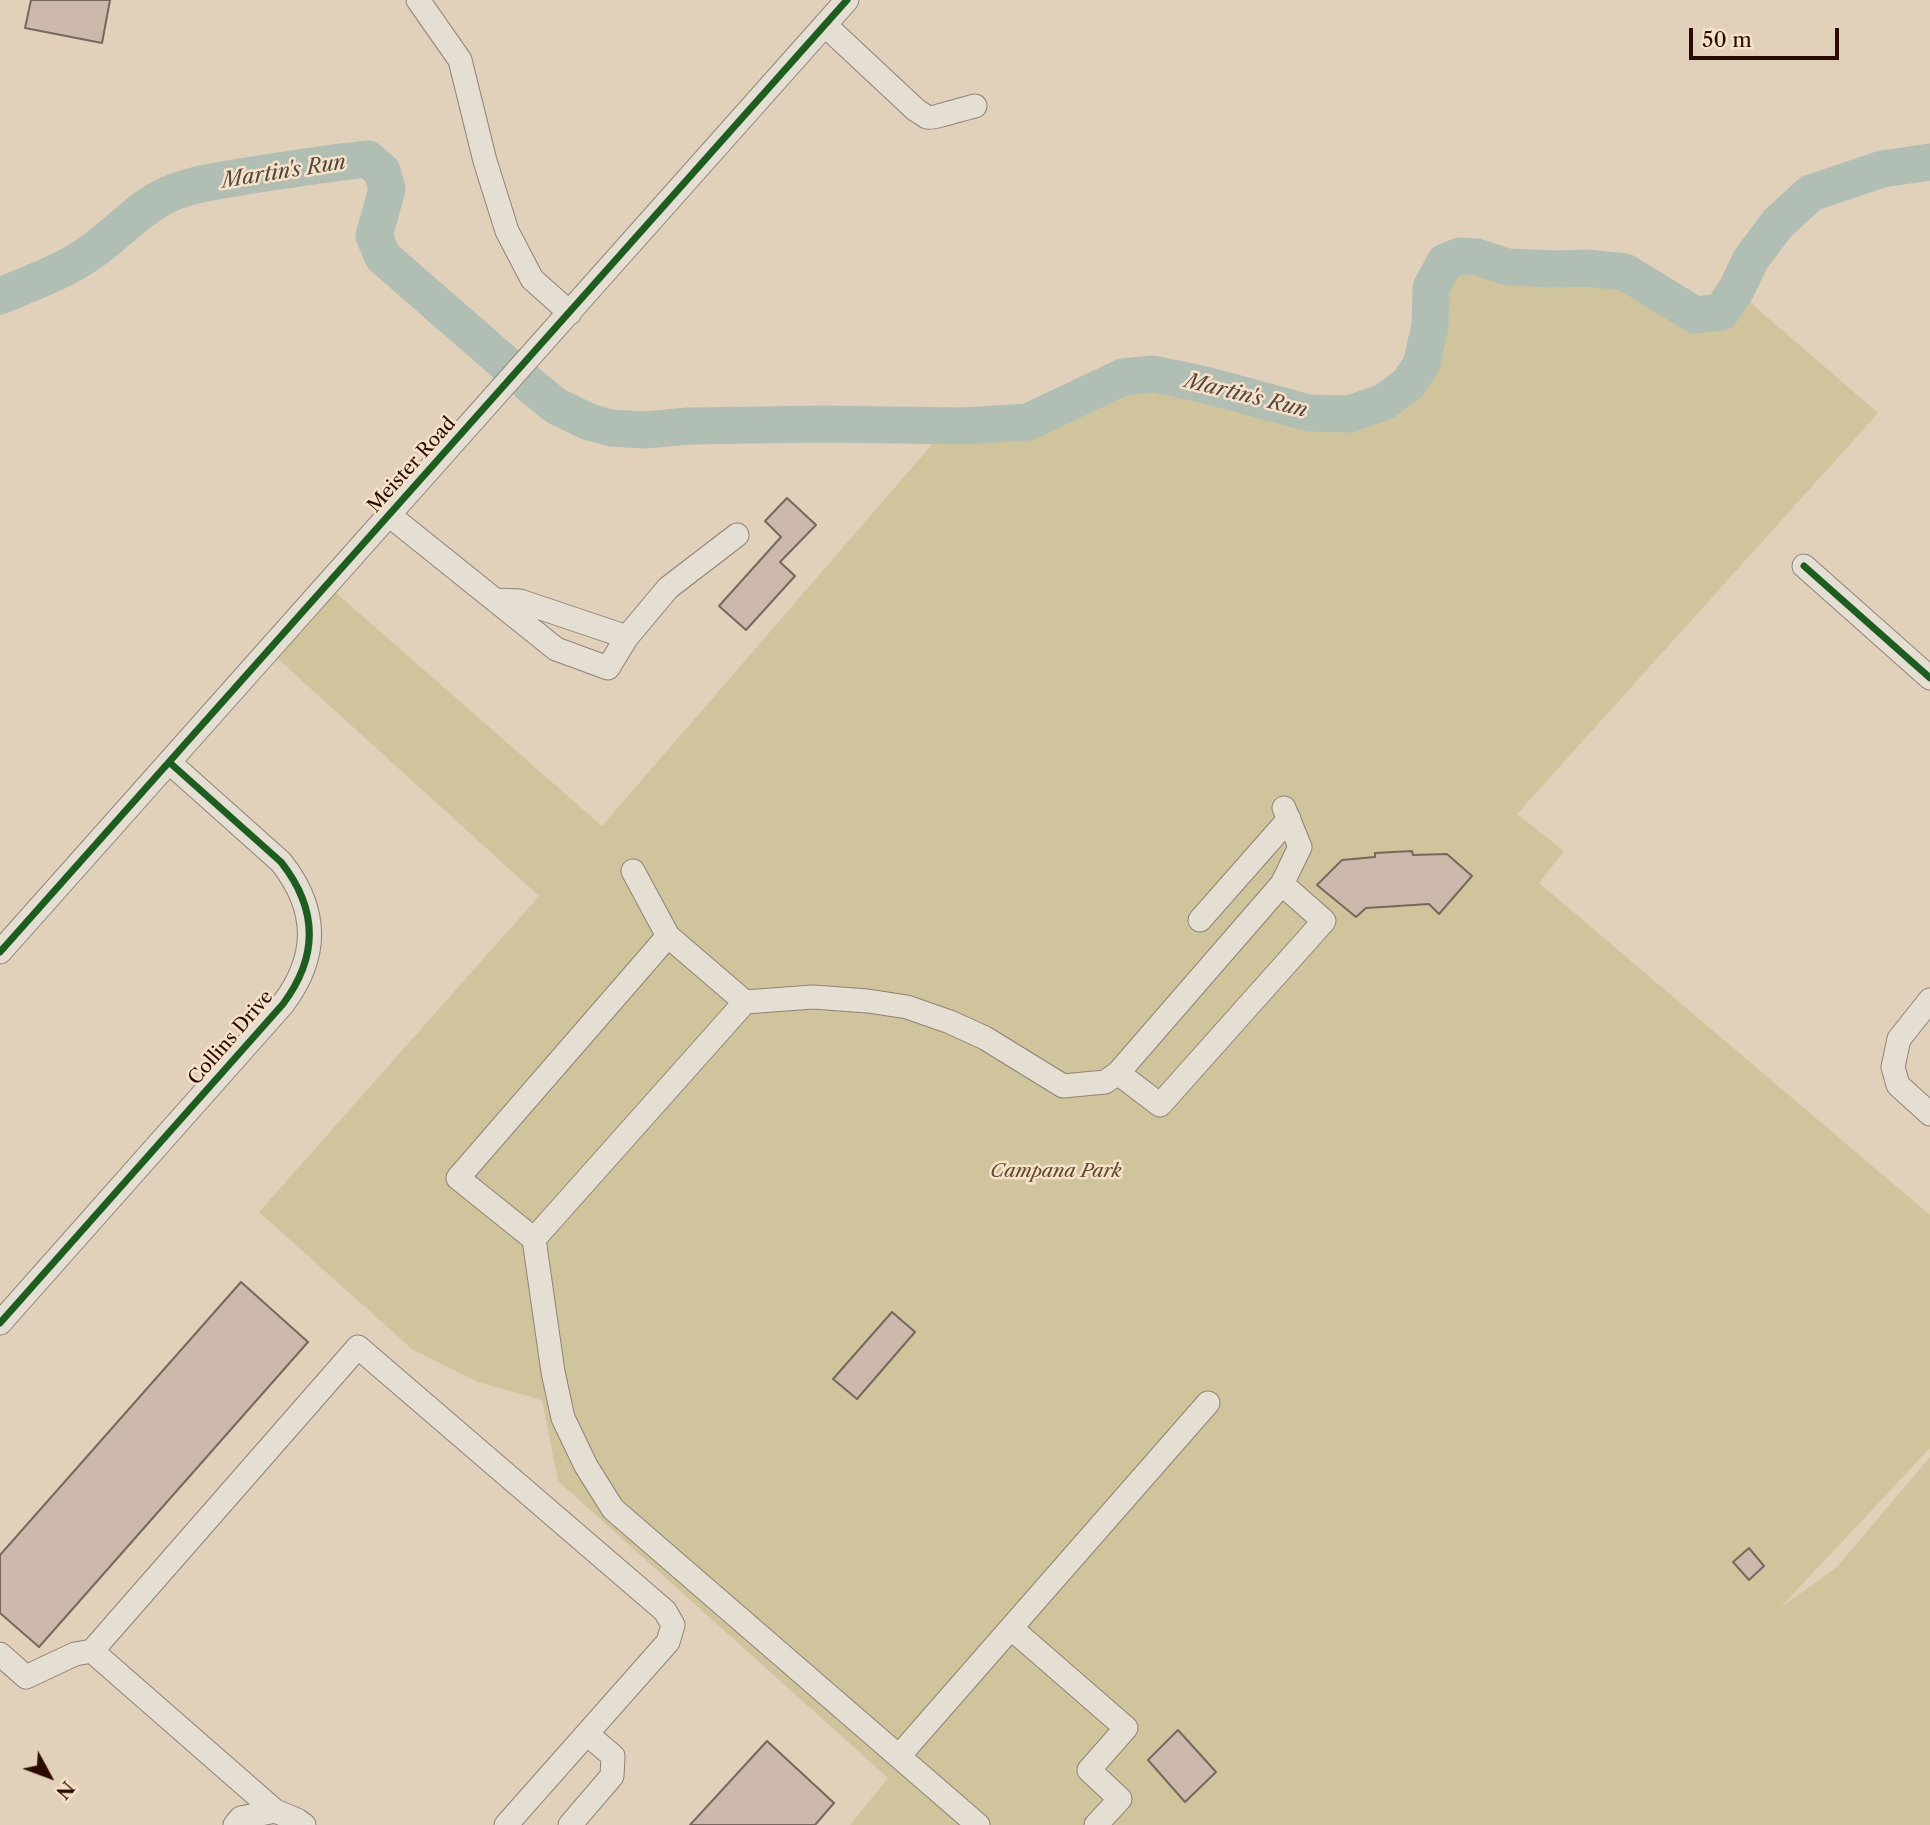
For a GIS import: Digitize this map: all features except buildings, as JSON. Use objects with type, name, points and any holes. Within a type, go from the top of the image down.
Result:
[{"type":"street","points":[[418,0],[460,60],[485,161],[507,231],[531,279],[570,313]]},
{"type":"street","name":"Meister Road","points":[[0,952],[847,0]]},
{"type":"street","points":[[825,25],[926,117],[936,117],[975,106]]},
{"type":"street","points":[[389,515],[556,649],[608,668],[627,637],[668,588],[737,535]]},
{"type":"street","points":[[1804,566],[1930,678]]},
{"type":"street","points":[[496,600],[520,601],[627,637]]},
{"type":"street","name":"Collins Drive","points":[[0,1323],[283,1004],[306,964],[310,928],[301,892],[292,876],[281,862],[169,762]]},
{"type":"street","points":[[633,871],[668,936],[745,1002],[813,998],[907,1007],[950,1021],[985,1038],[1063,1086],[1105,1082],[1118,1073],[1282,884],[1300,847],[1286,814],[1200,920]]},
{"type":"street","points":[[1118,1073],[1160,1105],[1324,921],[1282,884]]},
{"type":"street","points":[[668,936],[458,1178],[534,1239],[553,1372],[563,1418],[586,1466],[614,1509],[978,1825]]},
{"type":"street","points":[[1930,1000],[1899,1039],[1893,1067],[1898,1085],[1930,1114]]},
{"type":"street","points":[[534,1239],[745,1002]]},
{"type":"street","points":[[0,1654],[26,1676],[75,1654],[92,1651],[358,1347],[665,1611],[673,1625],[668,1642],[506,1825]]},
{"type":"street","points":[[899,1756],[1208,1403]]},
{"type":"street","points":[[1011,1628],[1126,1728],[1089,1770],[1120,1799],[1096,1825]]},
{"type":"street","points":[[92,1651],[273,1818]]},
{"type":"street","points":[[570,1825],[612,1776],[613,1756],[587,1734]]},
{"type":"street","points":[[235,1825],[242,1818],[297,1820],[304,1825]]},
{"type":"green space","name":"Campana Park","points":[[1460,256],[1477,257],[1508,267],[1587,268],[1625,272],[1695,315],[1721,312],[1736,290],[1878,413],[1517,814],[1564,851],[1539,883],[1930,1215],[1930,1448],[1780,1608],[1836,1568],[1930,1457],[1930,1825],[850,1825],[888,1778],[558,1481],[542,1400],[478,1382],[413,1350],[259,1212],[539,896],[277,658],[335,592],[602,826],[948,426],[1028,421],[1123,377],[1153,374],[1206,385],[1309,413],[1349,414],[1384,402],[1408,384],[1421,365],[1430,326],[1431,288],[1445,262]]},
{"type":"waterway","name":"Martin's Run","points":[[0,296],[47,277],[81,259],[144,209],[173,193],[225,180],[368,159],[382,171],[387,189],[374,236],[383,257],[507,365]]},
{"type":"waterway","name":"Martin's Run","points":[[529,384],[556,406],[589,422],[611,428],[645,430],[689,426],[963,426],[1028,422],[1123,377],[1153,374],[1206,385],[1309,413],[1349,414],[1384,402],[1408,384],[1421,365],[1430,326],[1431,288],[1445,262],[1460,256],[1477,257],[1508,267],[1587,268],[1625,272],[1695,315],[1721,312],[1736,290],[1751,259],[1778,223],[1811,193],[1882,169],[1930,162]]},
{"type":"cycle path","points":[[0,952],[847,0]]},
{"type":"cycle path","points":[[1804,566],[1930,678]]},
{"type":"cycle path","points":[[0,1323],[283,1004],[303,968],[308,950],[307,915],[293,880],[281,862],[169,762]]}]
